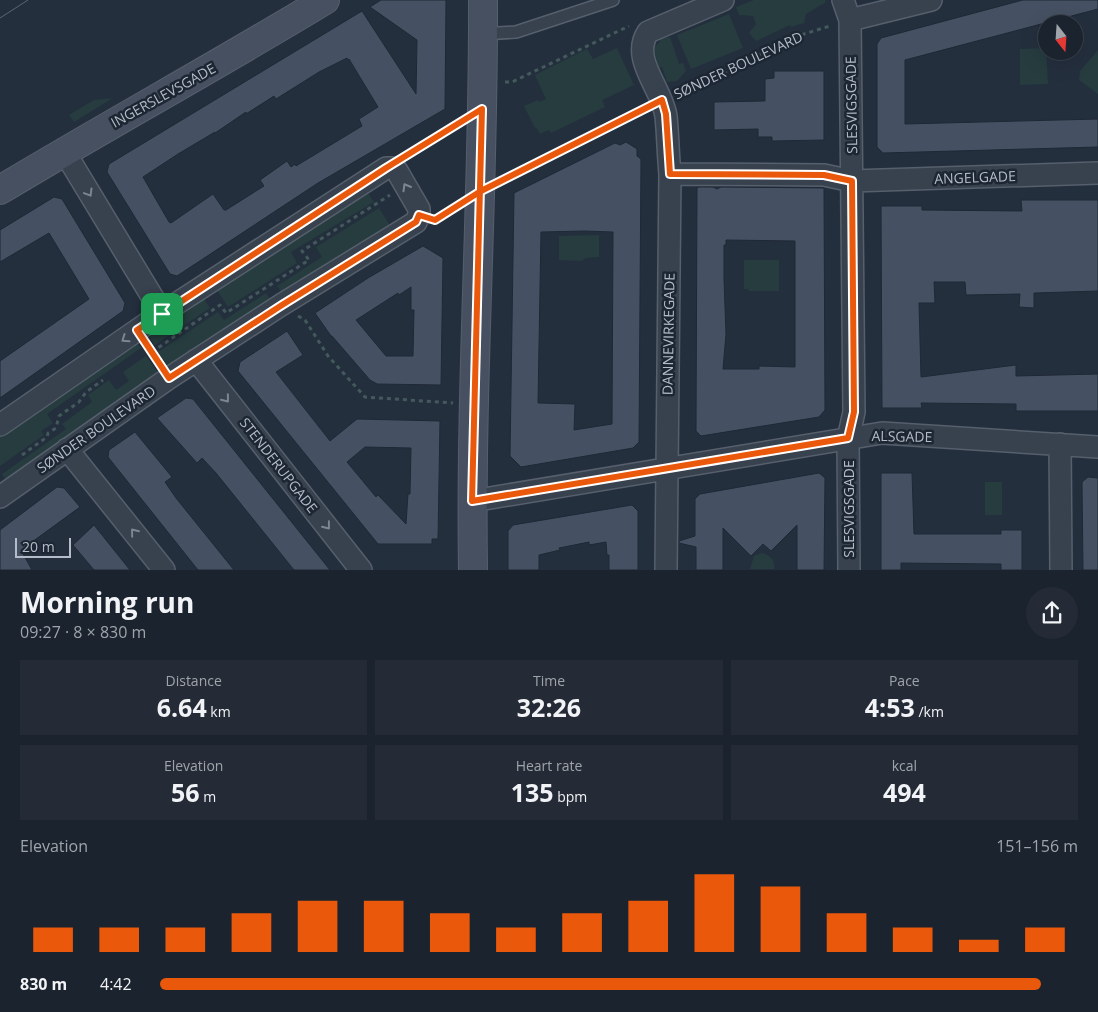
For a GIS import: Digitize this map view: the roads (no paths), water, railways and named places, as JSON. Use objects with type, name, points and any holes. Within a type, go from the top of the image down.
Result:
[{"type":"street","name":"INGERSLEVSGADE","points":[[0,190],[325,0]]},
{"type":"street","points":[[473,570],[472,501],[481,191],[483,0]]},
{"type":"street","name":"SØNDER BOULEVARD","points":[[662,100],[643,59],[642,49],[648,32],[723,0]]},
{"type":"street","name":"SLESVIGSGADE","points":[[843,0],[850,20],[852,181],[854,412],[848,438],[849,570]]},
{"type":"street","points":[[850,20],[931,0]]},
{"type":"street","name":"DANNEVIRKEGADE","points":[[662,100],[666,114],[670,174],[666,570]]},
{"type":"street","points":[[0,425],[162,314],[64,151]]},
{"type":"street","name":"SØNDER BOULEVARD","points":[[0,498],[196,360],[416,222],[419,209],[397,171],[392,168],[386,168],[162,314]]},
{"type":"street","name":"ANGELGADE","points":[[670,174],[824,175],[852,181],[1098,173]]},
{"type":"street","name":"STENDERUPGADE","points":[[196,360],[361,570]]},
{"type":"street","name":"ALSGADE","points":[[472,501],[882,433],[1098,447]]},
{"type":"street","points":[[1060,444],[1061,570]]},
{"type":"street","points":[[67,449],[164,570]]},
{"type":"lane","points":[[483,34],[516,32],[613,0]]},
{"type":"tram line","points":[[0,18],[28,0]]}]
